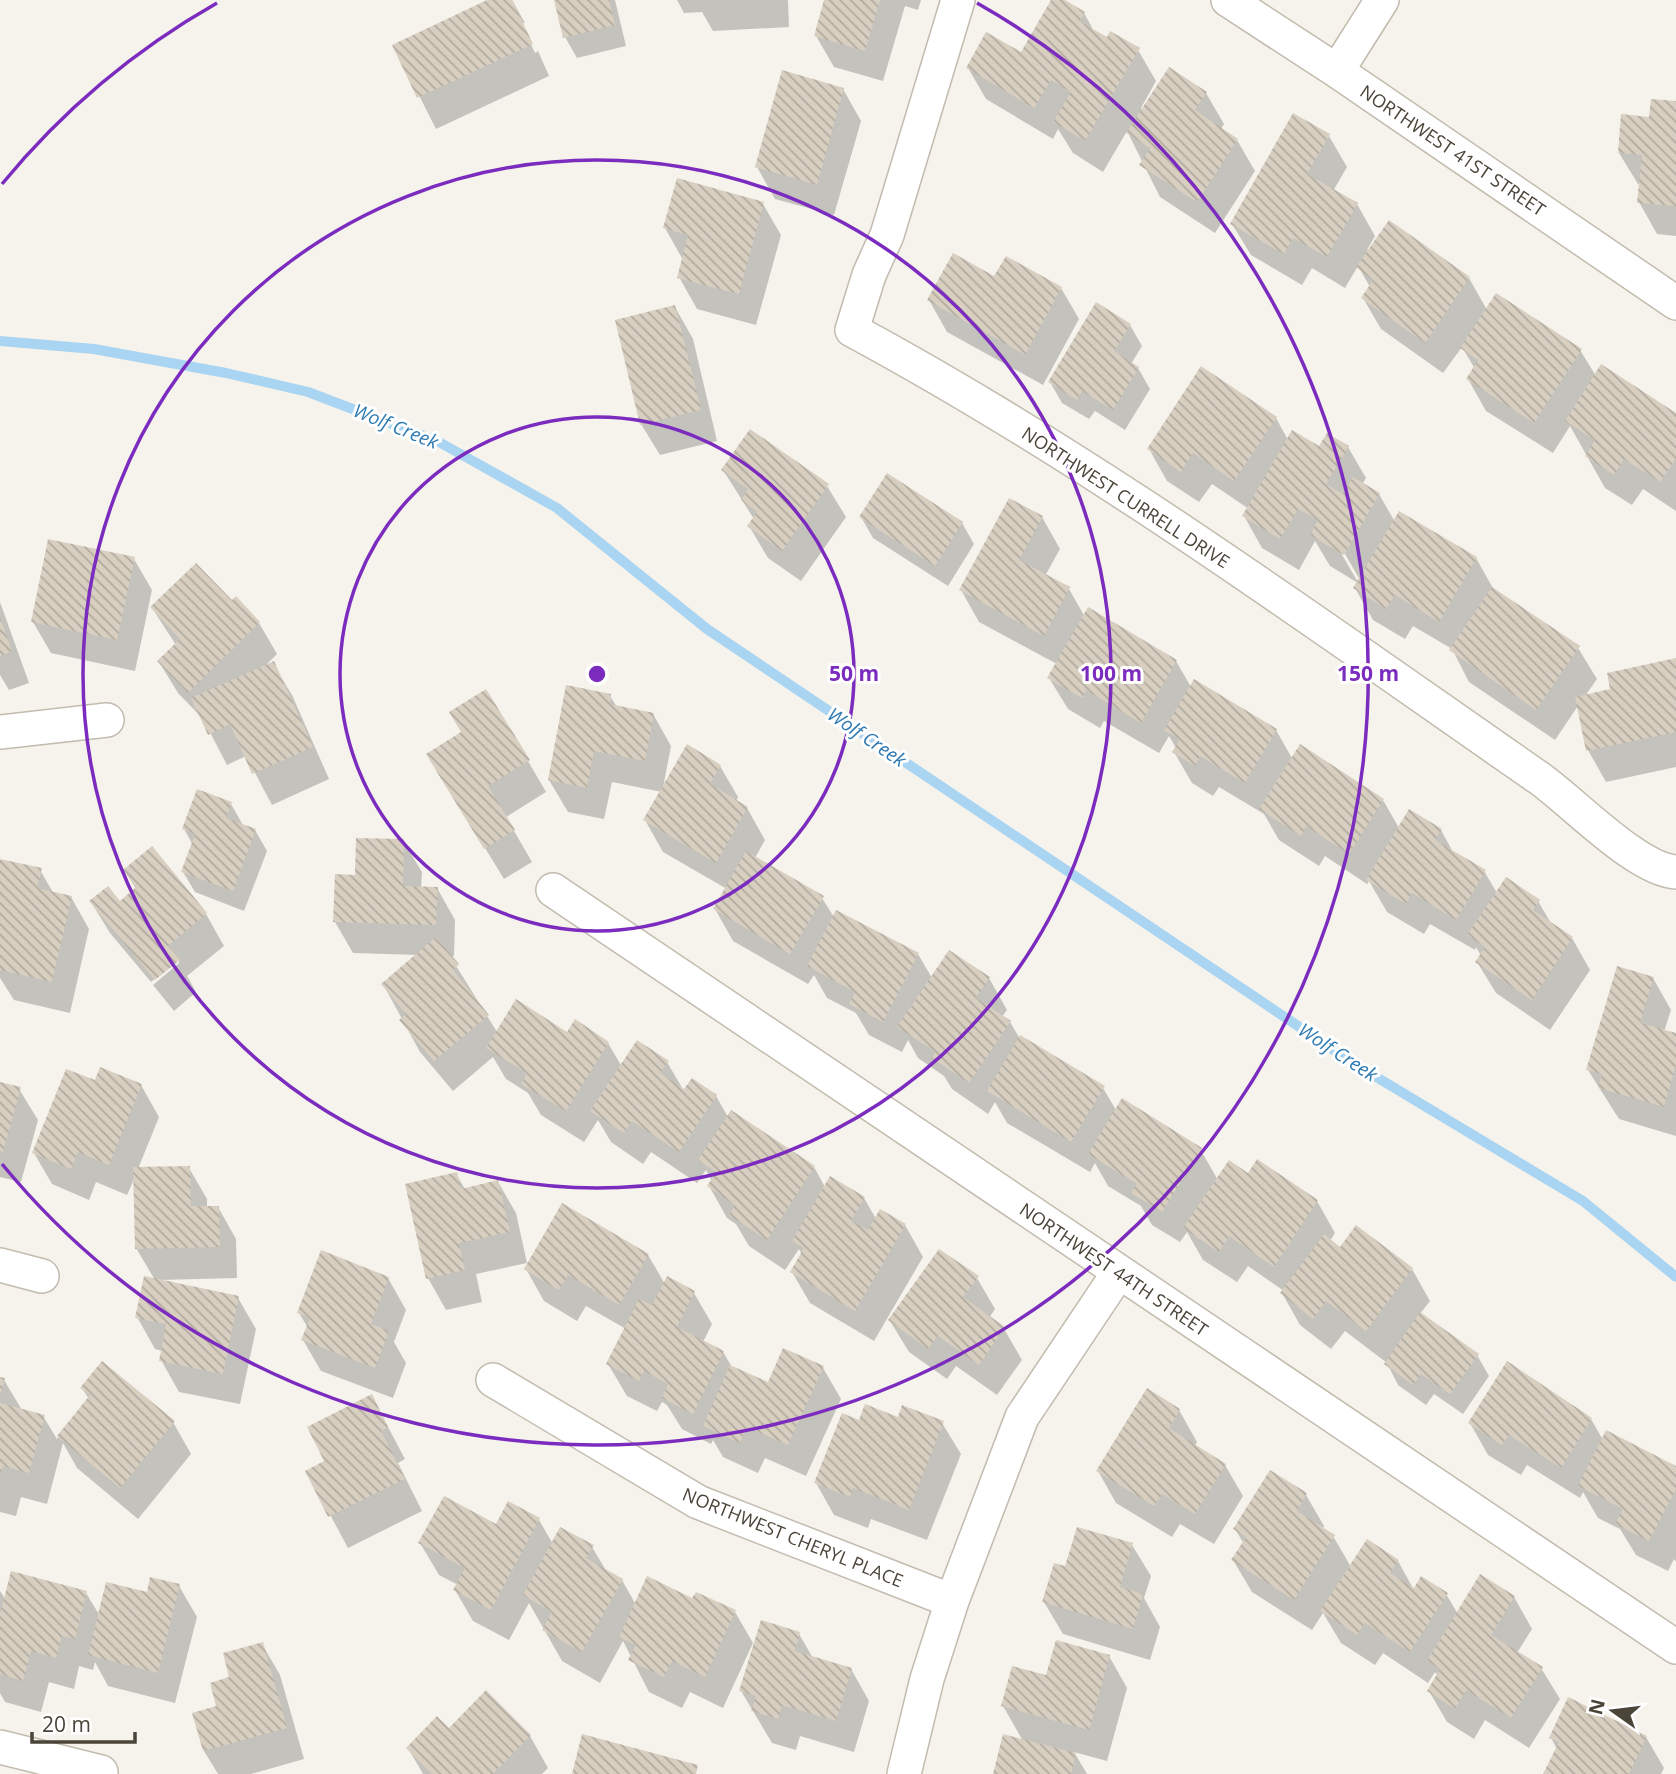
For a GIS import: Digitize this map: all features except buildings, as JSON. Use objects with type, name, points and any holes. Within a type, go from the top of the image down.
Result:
[{"type":"street","name":"NORTHWEST CURRELL DRIVE","points":[[958,0],[887,235],[869,275],[852,330],[923,368],[1147,506],[1565,796],[1640,860],[1664,871],[1676,872]]},
{"type":"street","points":[[1337,71],[1382,0]]},
{"type":"street","name":"NORTHWEST 41ST STREET","points":[[1247,5],[1337,71],[1676,303]]},
{"type":"street","points":[[0,732],[107,720]]},
{"type":"street","name":"NORTHWEST 44TH STREET","points":[[553,890],[1676,1647]]},
{"type":"street","points":[[0,1265],[42,1276]]},
{"type":"street","points":[[904,1774],[927,1679],[952,1601],[1022,1417],[1119,1272]]},
{"type":"street","name":"NORTHWEST CHERYL PLACE","points":[[493,1380],[698,1502],[952,1601]]},
{"type":"street","points":[[0,1747],[101,1772]]},
{"type":"waterway","name":"Wolf Creek","points":[[0,341],[94,349],[226,373],[308,392],[439,442],[557,508],[707,629],[1353,1063],[1583,1201],[1676,1277]]}]
